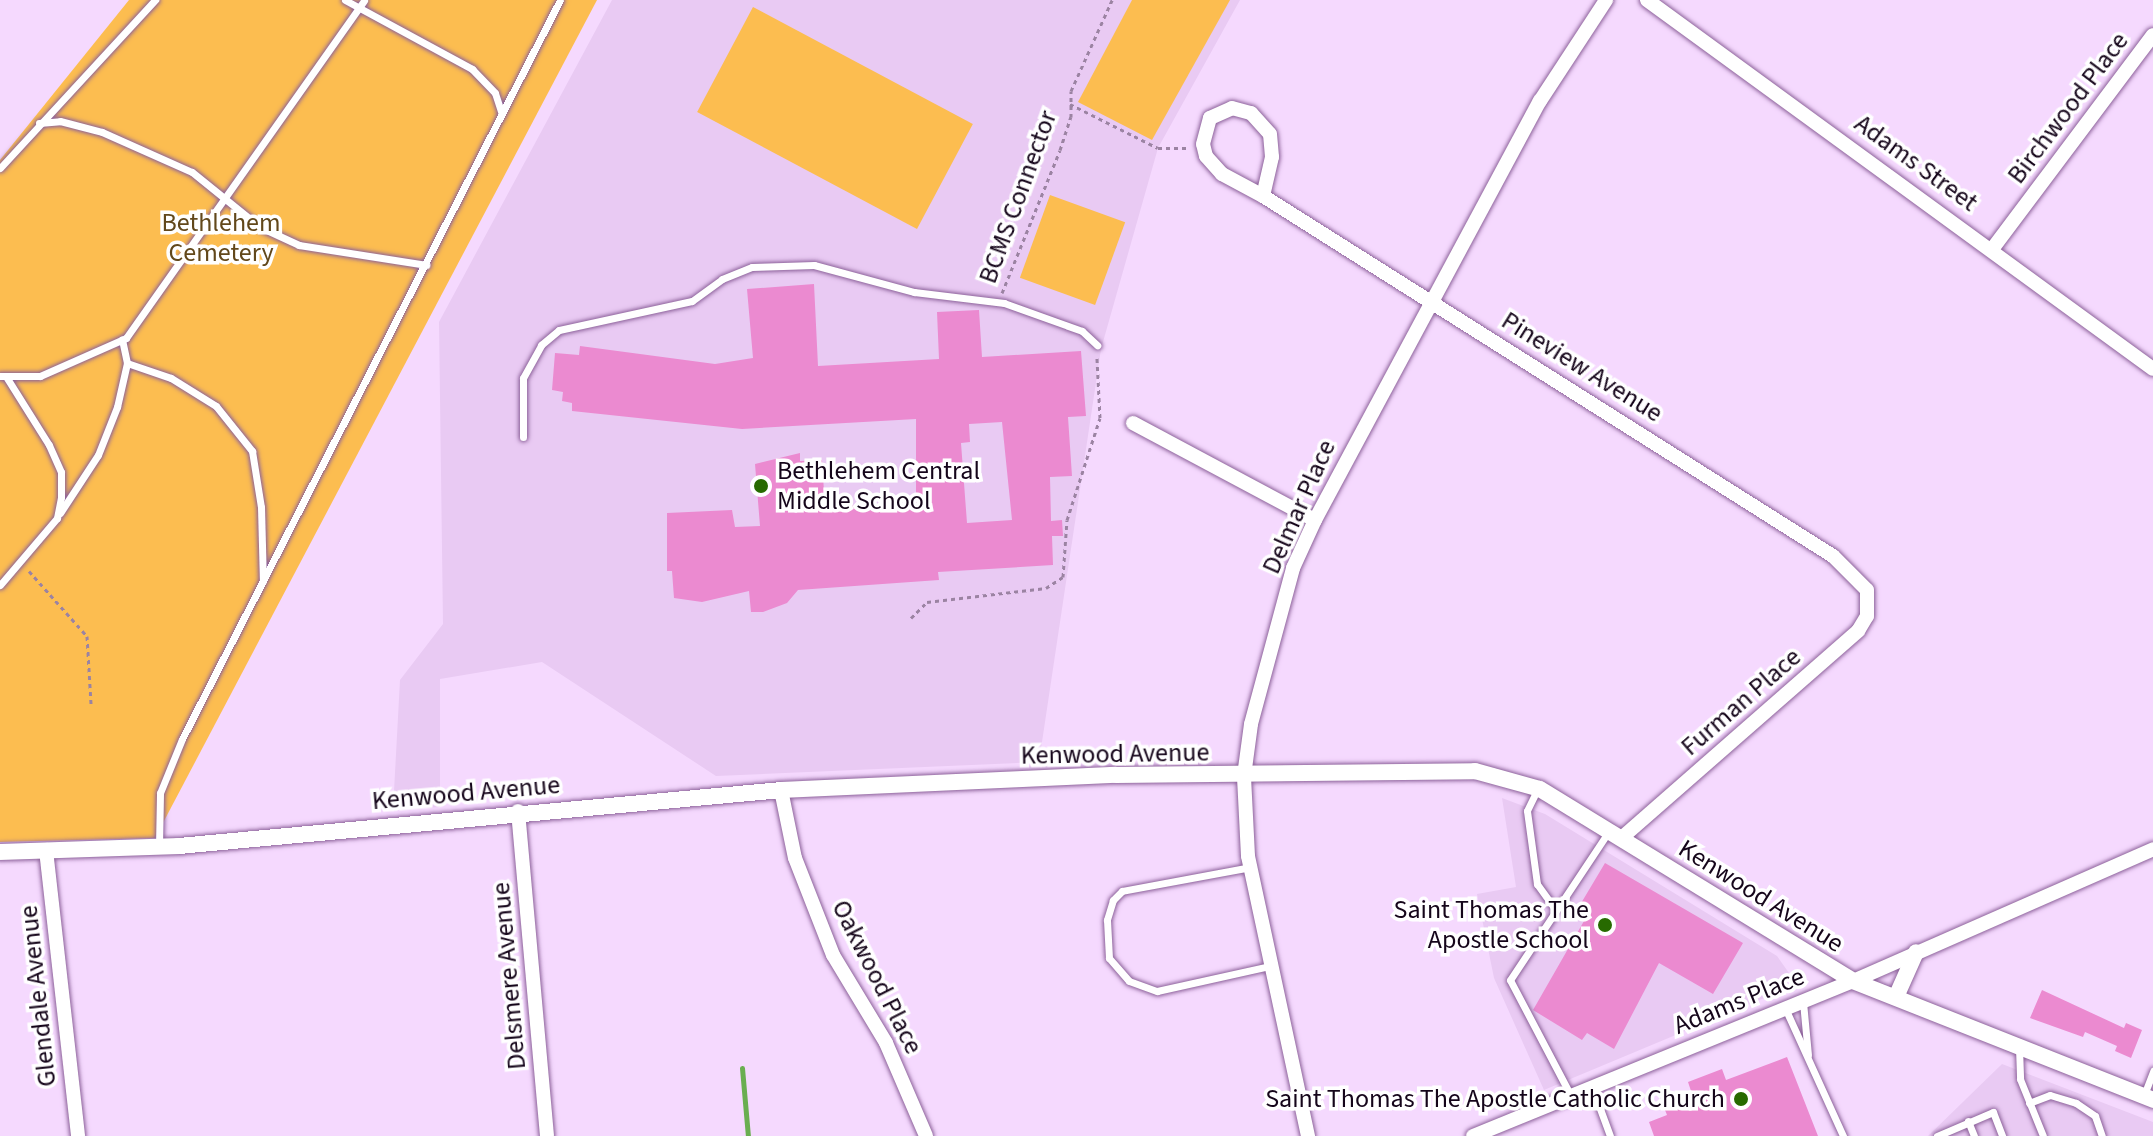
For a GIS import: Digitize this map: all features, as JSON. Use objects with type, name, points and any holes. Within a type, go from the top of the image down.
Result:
[{"type":"street","name":"Delmar Place","points":[[1308,1136],[1251,867],[1244,776],[1251,724],[1293,568],[1315,520],[1540,101],[1606,0]]},
{"type":"street","name":"Adams Street","points":[[1647,0],[1993,248],[2153,369]]},
{"type":"street","name":"Birchwood Place","points":[[1993,248],[2153,35]]},
{"type":"street","points":[[1203,144],[1210,118],[1220,111],[1242,108],[1261,120],[1272,147],[1263,196]]},
{"type":"street","name":"Pineview Avenue","points":[[1203,144],[1212,167],[1433,302],[1833,556],[1867,590]]},
{"type":"street","points":[[1133,423],[1315,520]]},
{"type":"street","name":"Furman Place","points":[[1616,834],[1858,631],[1867,616],[1867,590]]},
{"type":"street","name":"Kenwood Avenue","points":[[0,852],[159,846],[518,811],[781,790],[1116,775],[1244,776],[1438,768],[1509,776],[1538,788],[1616,834],[1853,981],[2019,1044],[2148,1098]]},
{"type":"street","name":"Oakwood Place","points":[[781,790],[795,858],[833,955],[886,1043],[926,1136]]},
{"type":"street","name":"Delsmere Avenue","points":[[518,811],[547,1136]]},
{"type":"street","name":"Adams Place","points":[[1473,1136],[1853,981],[2153,849]]},
{"type":"street","name":"Glendale Avenue","points":[[46,850],[78,1136]]},
{"type":"street","points":[[1896,997],[1916,952]]},
{"type":"lane","points":[[0,168],[155,0]]},
{"type":"lane","points":[[345,0],[358,10],[408,30],[472,69],[495,93],[501,112]]},
{"type":"lane","points":[[57,518],[61,472],[3,377],[40,376],[70,366],[122,340],[364,0]]},
{"type":"lane","points":[[159,846],[160,793],[182,739],[560,0]]},
{"type":"lane","points":[[39,123],[60,121],[102,132],[192,172],[260,227],[299,245],[426,265]]},
{"type":"lane","points":[[523,437],[523,378],[541,345],[559,330],[692,301],[722,279],[752,267],[814,265],[914,292],[998,302],[1044,314],[1082,331],[1097,345]]},
{"type":"lane","points":[[0,585],[57,518],[98,455],[127,363],[122,340]]},
{"type":"lane","points":[[127,363],[171,378],[216,406],[252,451],[261,507],[263,583]]},
{"type":"lane","points":[[1538,788],[1527,811],[1537,884],[1555,909]]},
{"type":"lane","points":[[1571,1096],[1510,980],[1555,909],[1616,834]]},
{"type":"lane","points":[[1251,867],[1122,891],[1113,900],[1107,920],[1109,958],[1129,981],[1157,991],[1273,965]]},
{"type":"lane","points":[[1803,1001],[1808,1055]]},
{"type":"lane","points":[[1785,1008],[1843,1136]]},
{"type":"lane","points":[[2019,1044],[2020,1079],[2043,1136]]},
{"type":"lane","points":[[2148,1098],[2153,1071]]},
{"type":"lane","points":[[1592,1087],[1610,1136]]},
{"type":"lane","points":[[2029,1103],[2050,1095],[2076,1103],[2095,1116],[2102,1136]]},
{"type":"lane","points":[[1937,1136],[1993,1112],[2002,1136]]},
{"type":"lane","points":[[1968,1121],[1974,1136]]},
{"type":"path","name":"BCMS Connector","points":[[998,302],[1038,210],[1070,104],[1071,91],[1112,0]]},
{"type":"path","points":[[1070,104],[1158,148],[1184,150],[1203,144]]},
{"type":"path","points":[[911,618],[927,602],[1046,588],[1063,577],[1067,520],[1100,418],[1097,345]]},
{"type":"path","points":[[21,563],[87,636],[91,704]]},
{"type":"shaded area","name":"Bethlehem Central Middle School","points":[[612,0],[1240,0],[1158,148],[1101,349],[1039,762],[716,776],[542,662],[440,679],[440,807],[393,810],[400,680],[443,624],[439,322]]},
{"type":"shaded area","name":"Saint Thomas The Apostle School","points":[[1502,798],[1545,814],[1777,956],[1789,973],[1788,983],[1781,991],[1544,1090],[1494,978],[1477,894],[1516,887]]},
{"type":"shaded area","points":[[2002,1064],[2153,1122],[2153,1136],[1928,1136]]},
{"type":"green space","name":"Bethlehem Cemetery","points":[[129,0],[597,0],[155,838],[0,842],[0,160]]},
{"type":"green space","points":[[1132,0],[1230,0],[1152,140],[1078,102]]},
{"type":"green space","points":[[753,7],[973,124],[917,229],[697,112]]},
{"type":"green space","points":[[1050,195],[1125,222],[1095,305],[1020,278]]},
{"type":"building","points":[[814,284],[818,366],[939,359],[937,312],[979,310],[982,357],[1081,351],[1086,416],[1068,417],[1072,476],[1050,477],[1051,521],[1062,520],[1063,536],[1052,536],[1053,565],[938,572],[939,580],[798,590],[787,603],[763,612],[751,612],[749,591],[702,602],[674,598],[672,571],[667,571],[667,513],[732,510],[735,527],[760,526],[755,464],[800,453],[800,461],[822,460],[825,507],[916,502],[916,419],[742,429],[572,411],[572,403],[562,401],[563,392],[552,390],[555,353],[579,355],[580,346],[715,364],[753,358],[747,289]],"holes":[[[1002,422],[1012,520],[967,523],[961,443],[970,442],[969,424]]]},
{"type":"building","points":[[1605,863],[1743,943],[1713,994],[1659,963],[1614,1049],[1587,1033],[1582,1040],[1533,1010],[1584,921],[1574,915]]},
{"type":"building","points":[[2042,990],[2124,1028],[2126,1023],[2142,1030],[2131,1058],[2115,1051],[2117,1046],[2085,1032],[2083,1037],[2030,1018]]},
{"type":"building","name":"Saint Thomas The Apostle Catholic Church","points":[[1787,1057],[1818,1136],[1654,1136],[1649,1122],[1667,1115],[1663,1105],[1692,1094],[1688,1082],[1722,1069],[1726,1080]]},
{"type":"waterway","points":[[742,1068],[748,1136]]},
{"type":"place","name":"Bethlehem Central Middle School","points":[[761,486]]},
{"type":"place","name":"Saint Thomas The Apostle School","points":[[1605,925]]},
{"type":"place","name":"Saint Thomas The Apostle Catholic Church","points":[[1741,1099]]}]
